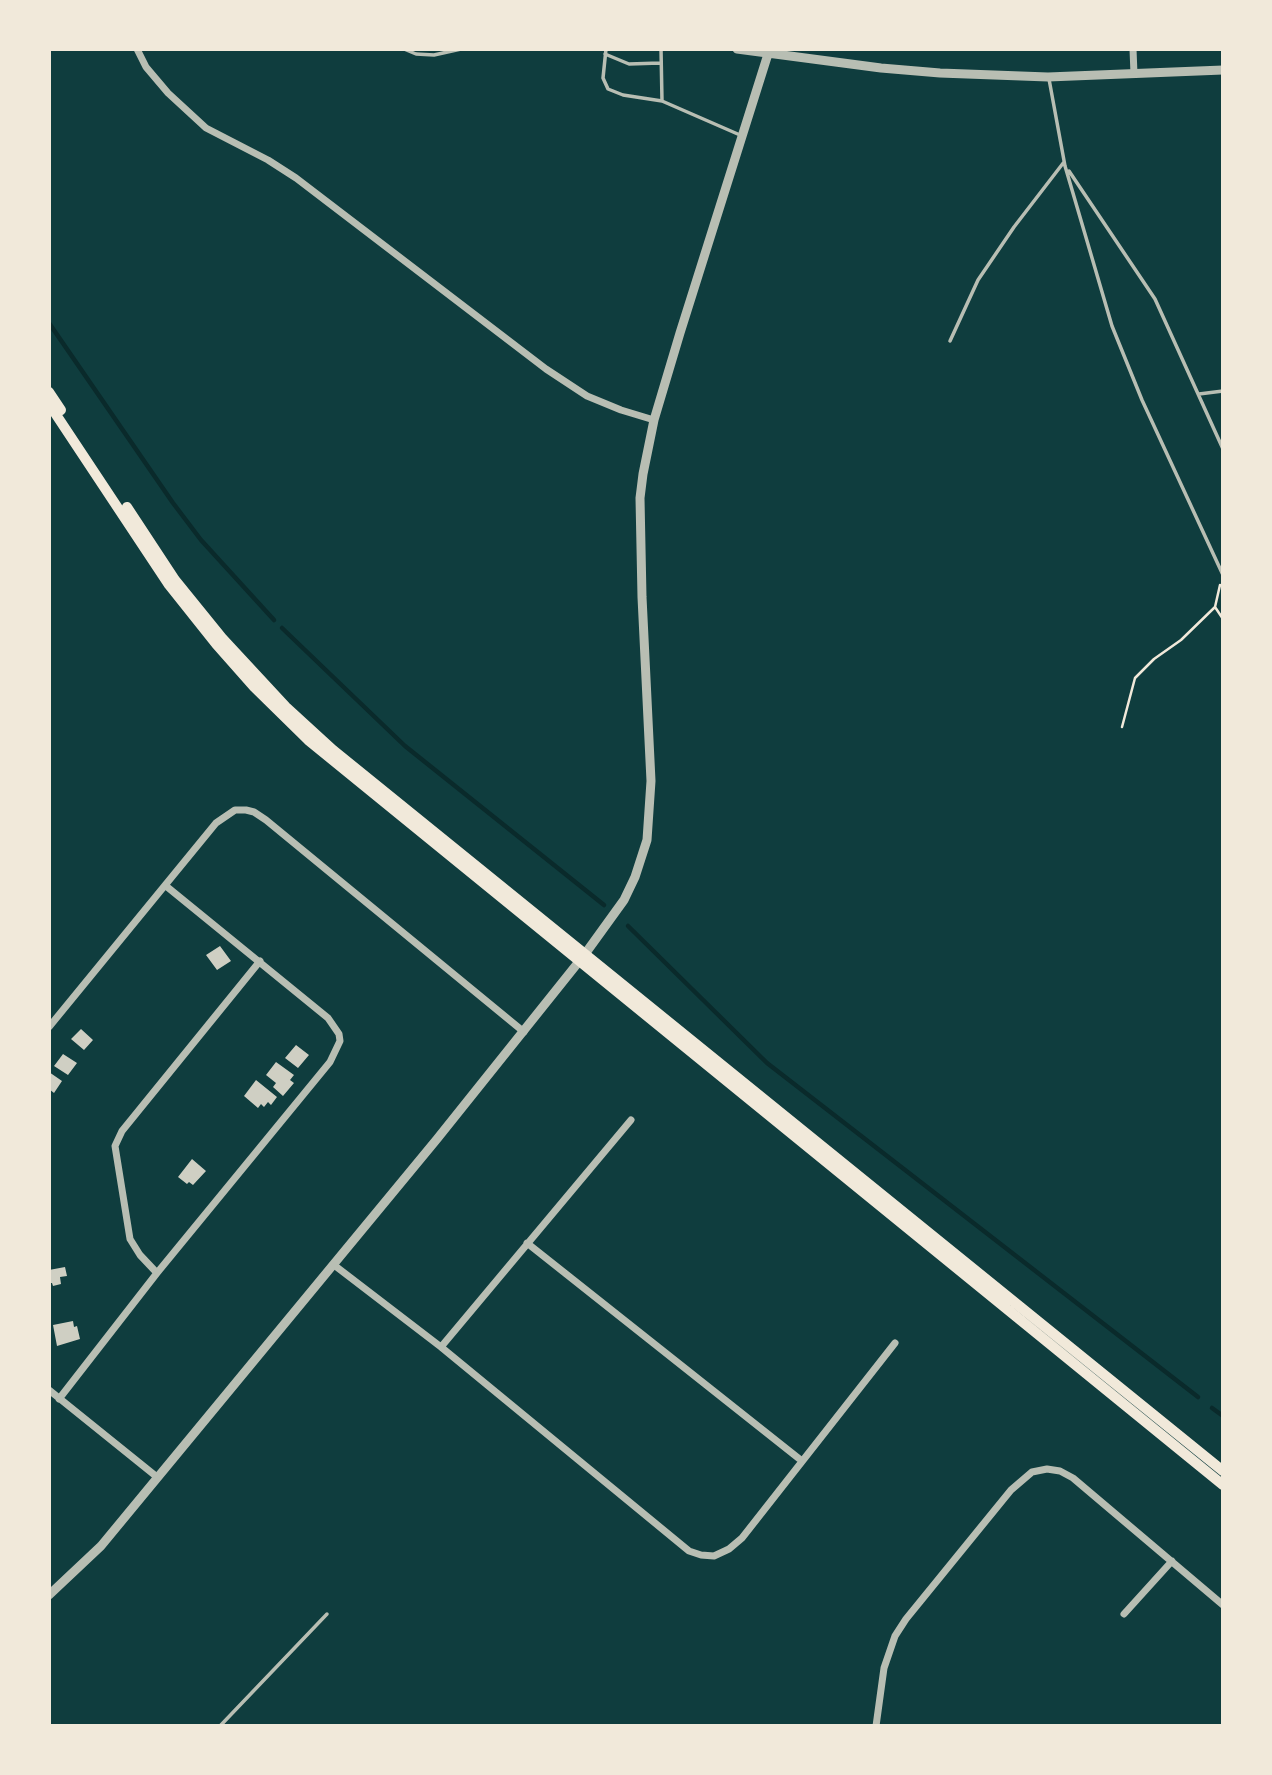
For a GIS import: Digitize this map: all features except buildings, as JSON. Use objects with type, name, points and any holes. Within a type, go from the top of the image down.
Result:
[{"type":"main road","points":[[49,392],[175,580],[222,638],[286,707],[333,750],[1223,1485]]},
{"type":"main road","points":[[49,404],[169,585],[216,644],[271,705],[338,767],[583,957],[1223,1471]]},
{"type":"street","points":[[137,49],[146,66],[169,93],[206,128],[268,160],[296,178],[556,376],[587,396],[654,421]]},
{"type":"street","points":[[737,49],[928,72],[1048,76],[1223,70]]},
{"type":"street","points":[[1133,49],[1135,75]]},
{"type":"street","points":[[49,1595],[101,1546],[334,1265],[583,957],[624,900],[635,877],[647,840],[651,781],[640,498],[645,463],[654,421],[768,54]]},
{"type":"street","points":[[49,1027],[216,823],[235,810],[254,812],[524,1032]]},
{"type":"street","points":[[59,1399],[157,1272],[339,1048],[339,1034],[328,1018],[166,886]]},
{"type":"street","points":[[157,1272],[140,1255],[130,1239],[115,1146],[122,1131],[260,961]]},
{"type":"street","points":[[441,1347],[631,1120]]},
{"type":"street","points":[[527,1243],[802,1461]]},
{"type":"street","points":[[334,1265],[441,1347],[690,1551],[701,1555],[714,1556],[729,1549],[742,1538],[895,1343]]},
{"type":"street","points":[[49,1390],[158,1477]]},
{"type":"street","points":[[876,1726],[884,1668],[895,1636],[1011,1490],[1032,1472],[1047,1469],[1060,1471],[1073,1478],[1223,1605]]},
{"type":"street","points":[[1124,1614],[1171,1561]]},
{"type":"lane","points":[[404,49],[416,54],[434,55],[461,49]]},
{"type":"lane","points":[[661,49],[662,101]]},
{"type":"lane","points":[[660,63],[629,64],[605,51],[603,83],[608,89],[623,95],[662,101],[742,136]]},
{"type":"lane","points":[[1048,76],[1065,164],[1112,327],[1142,400],[1223,575]]},
{"type":"lane","points":[[950,341],[978,281],[1014,227],[1065,164]]},
{"type":"lane","points":[[1065,164],[1155,299],[1223,449]]},
{"type":"lane","points":[[1199,394],[1223,391]]},
{"type":"lane","points":[[220,1726],[327,1614]]},
{"type":"path","points":[[1122,727],[1135,678],[1154,659],[1181,640],[1214,607],[1223,575]]},
{"type":"path","points":[[1214,607],[1223,619]]},
{"type":"waterway","points":[[49,323],[201,540],[274,620]]},
{"type":"waterway","points":[[282,628],[405,746],[604,905]]},
{"type":"waterway","points":[[628,926],[767,1063],[1198,1397]]},
{"type":"waterway","points":[[1212,1408],[1223,1416]]}]
